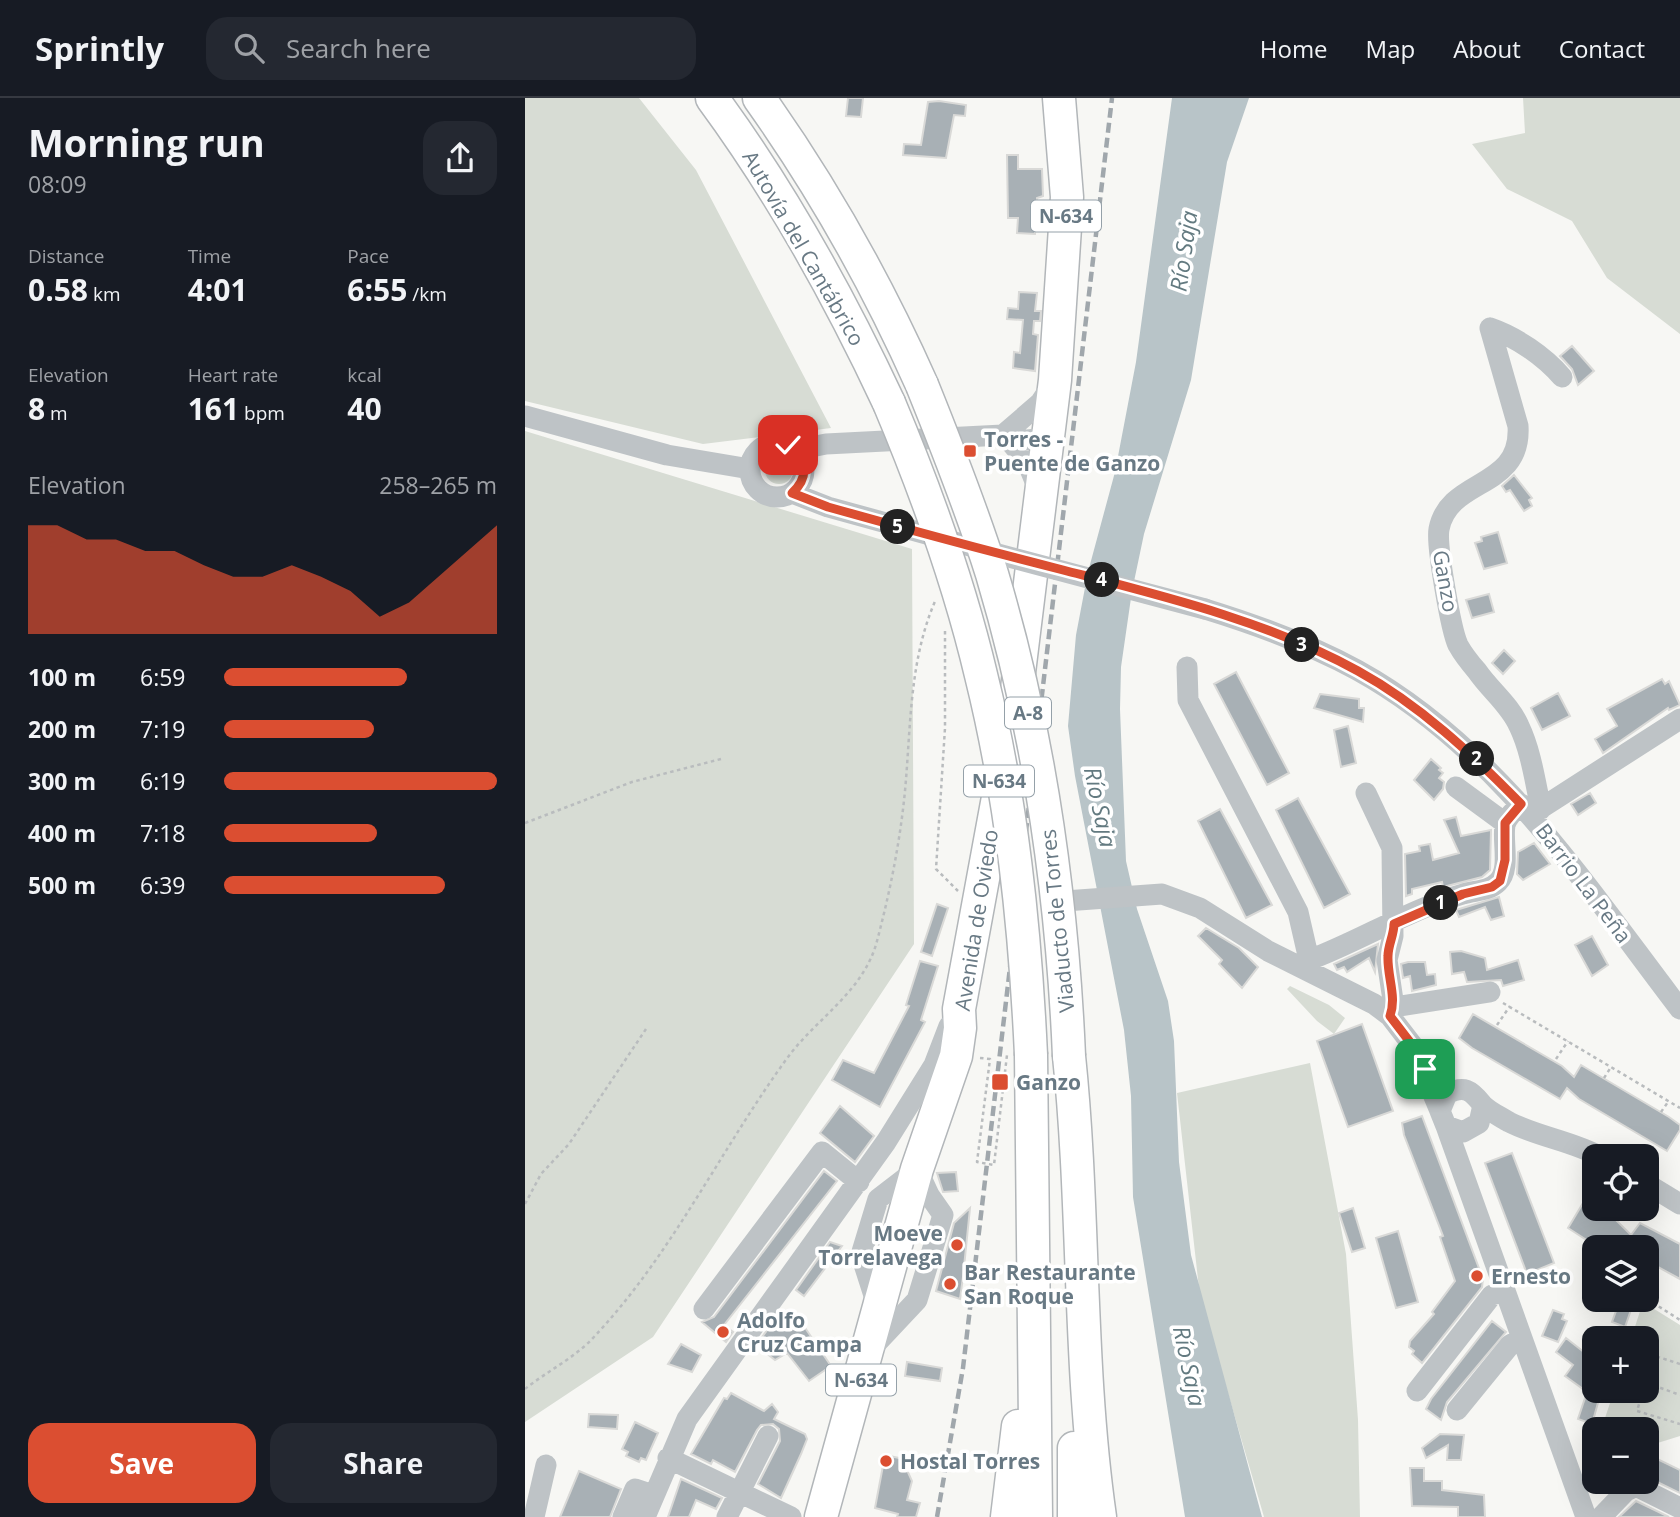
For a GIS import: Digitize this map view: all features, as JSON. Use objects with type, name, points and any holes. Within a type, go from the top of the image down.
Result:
[{"type":"highway","name":"Autovía del Cantábrico","points":[[712,98],[771,185],[812,253],[889,403]]},
{"type":"highway","name":"Autovía del Cantábrico","points":[[759,98],[838,220],[890,316],[922,385]]},
{"type":"highway","name":"Avenida de Oviedo","points":[[821,1517],[919,1161],[956,1056],[960,1028],[959,1009],[1015,705],[1055,380],[1067,197],[1059,98]]},
{"type":"highway","name":"Viaducto de Torres","points":[[922,385],[991,573],[1027,710],[1056,886],[1069,1056]]},
{"type":"highway","name":"Viaducto de Torres","points":[[889,403],[945,552],[973,643],[993,728],[1018,884],[1023,1055]]},
{"type":"highway","name":"A-8","points":[[1023,1055],[1036,1517]]},
{"type":"highway","points":[[1007,1517],[1021,1380],[1023,1055]]},
{"type":"highway","name":"A-8","points":[[1069,1056],[1075,1517]]},
{"type":"highway","points":[[1069,1056],[1079,1173],[1090,1436],[1100,1517]]},
{"type":"street","name":"Ganzo","points":[[1531,809],[1525,740],[1518,723],[1458,644],[1438,531],[1444,513],[1456,500],[1507,467],[1519,441],[1518,426],[1490,328],[1506,333],[1549,362],[1562,377]]},
{"type":"street","points":[[1007,435],[1040,403],[1055,380]]},
{"type":"street","points":[[525,416],[667,455],[750,469]]},
{"type":"street","points":[[1007,435],[1027,463],[1041,498]]},
{"type":"street","points":[[796,450],[826,444],[1007,435],[1048,438]]},
{"type":"street","points":[[771,443],[779,443],[796,450],[801,456],[804,472],[798,488],[792,493],[776,497],[760,491],[751,478],[750,469],[756,453],[771,443]]},
{"type":"street","name":"Barrio La Peña","points":[[792,493],[828,507],[1205,609],[1303,645],[1367,676],[1395,694],[1485,766],[1531,809],[1677,998]]},
{"type":"street","points":[[1187,667],[1188,700],[1298,912],[1307,965]]},
{"type":"street","points":[[1505,823],[1680,719]]},
{"type":"street","points":[[1456,787],[1505,823]]},
{"type":"street","points":[[1366,793],[1392,848],[1394,924],[1387,960],[1392,1012],[1425,1069],[1586,1517]]},
{"type":"street","points":[[1307,965],[1369,931],[1394,924],[1463,894],[1492,887],[1500,881],[1505,860],[1505,823]]},
{"type":"street","points":[[1051,902],[1075,898],[1162,894],[1200,908],[1392,1012],[1495,997]]},
{"type":"street","points":[[645,1517],[687,1419],[886,1142],[934,1065],[959,1009]]},
{"type":"street","points":[[1425,1069],[1441,1082],[1468,1089],[1478,1095],[1478,1119],[1461,1142],[1457,1159]]},
{"type":"street","points":[[1443,1119],[1447,1094],[1457,1088]]},
{"type":"street","points":[[1443,1119],[1462,1132],[1478,1119],[1511,1123],[1582,1150]]},
{"type":"street","points":[[868,1352],[917,1300],[943,1215],[929,1195],[919,1161],[886,1142]]},
{"type":"street","points":[[703,1309],[822,1152],[859,1182]]},
{"type":"street","points":[[1659,1191],[1680,1204]]},
{"type":"street","points":[[1417,1391],[1492,1295],[1505,1291]]},
{"type":"street","points":[[1457,1410],[1510,1345],[1521,1339]]},
{"type":"street","points":[[727,1517],[768,1436]]},
{"type":"street","points":[[669,1458],[791,1517]]},
{"type":"street","points":[[534,1517],[546,1465]]},
{"type":"street","points":[[1601,1517],[1626,1491],[1636,1486],[1680,1508]]},
{"type":"street","points":[[623,1517],[635,1489],[653,1496]]},
{"type":"path","points":[[525,1390],[591,1341],[637,1286],[662,1254],[789,1056],[846,997],[869,965],[897,856],[923,629],[937,596]]},
{"type":"path","points":[[946,625],[945,728],[936,869],[954,887]]},
{"type":"path","points":[[525,823],[632,782],[721,759]]},
{"type":"path","points":[[1495,997],[1680,1108]]},
{"type":"path","points":[[1497,1025],[1510,1006]]},
{"type":"path","points":[[525,1203],[541,1174],[569,1144],[646,1029]]},
{"type":"path","points":[[1556,1059],[1568,1041]]},
{"type":"path","points":[[990,1059],[977,1162],[994,1165],[1023,1055]]},
{"type":"path","points":[[1604,1078],[1611,1067]]},
{"type":"path","points":[[1661,1112],[1668,1102]]},
{"type":"path","points":[[1659,1307],[1680,1320]]},
{"type":"path","points":[[1659,1357],[1680,1364]]},
{"type":"path","points":[[1659,1387],[1680,1395]]},
{"type":"path","points":[[1639,1403],[1637,1411],[1680,1424]]},
{"type":"shaded area","points":[[525,98],[639,98],[696,170],[831,428],[703,444],[525,401]]},
{"type":"shaded area","points":[[1523,98],[1680,98],[1680,334],[1607,278],[1572,221],[1507,189],[1472,144],[1525,133]]},
{"type":"shaded area","points":[[525,431],[912,549],[914,944],[653,1337],[525,1422]]},
{"type":"shaded area","points":[[779,456],[789,460],[793,470],[789,480],[779,484],[769,480],[765,470],[769,460]]},
{"type":"shaded area","points":[[1290,986],[1329,1005],[1345,1018],[1334,1034],[1317,1021],[1287,989]]},
{"type":"shaded area","points":[[1310,1063],[1346,1254],[1358,1420],[1360,1517],[1264,1517],[1200,1297],[1177,1093]]},
{"type":"shaded area","points":[[1640,1312],[1659,1312],[1680,1325],[1680,1436],[1659,1443],[1659,1417],[1605,1417],[1610,1403],[1659,1403],[1659,1326],[1635,1326]]},
{"type":"water","name":"Río Saja","points":[[1172,98],[1249,98],[1227,162],[1191,380],[1144,534],[1132,591],[1121,667],[1120,709],[1126,861],[1137,909],[1168,1001],[1174,1041],[1179,1162],[1191,1255],[1262,1517],[1185,1517],[1133,1197],[1131,1096],[1124,1030],[1075,776],[1068,726],[1076,635],[1088,572],[1115,472],[1136,362]]},
{"type":"building","points":[[848,98],[863,98],[861,117],[846,116]]},
{"type":"building","points":[[928,102],[966,105],[965,116],[954,115],[946,158],[903,155],[904,144],[921,145]]},
{"type":"building","points":[[1007,155],[1018,155],[1018,169],[1042,169],[1043,196],[1037,198],[1035,234],[1017,233],[1018,218],[1008,218]]},
{"type":"building","points":[[1019,292],[1037,293],[1035,311],[1041,311],[1040,321],[1034,321],[1033,334],[1038,335],[1035,371],[1013,368],[1014,352],[1020,353],[1023,320],[1007,319],[1008,308],[1018,309]]},
{"type":"building","points":[[1572,346],[1594,371],[1578,385],[1572,369],[1560,356]]},
{"type":"building","points":[[1514,475],[1532,498],[1529,500],[1532,506],[1524,511],[1510,490],[1506,492],[1502,486]]},
{"type":"building","points":[[1498,532],[1507,563],[1484,569],[1475,543],[1482,541],[1481,537]]},
{"type":"building","points":[[1489,594],[1494,612],[1472,618],[1466,600]]},
{"type":"building","points":[[1504,650],[1515,661],[1503,674],[1492,663]]},
{"type":"building","points":[[1236,672],[1289,773],[1267,785],[1214,684]]},
{"type":"building","points":[[1662,679],[1665,684],[1669,681],[1680,705],[1669,710],[1668,708],[1603,753],[1595,739],[1617,726],[1607,709]]},
{"type":"building","points":[[1558,693],[1570,716],[1542,730],[1531,708]]},
{"type":"building","points":[[1320,694],[1359,699],[1359,708],[1364,708],[1363,722],[1314,708]]},
{"type":"building","points":[[1348,726],[1356,763],[1341,767],[1334,730]]},
{"type":"building","points":[[1431,759],[1441,768],[1439,770],[1443,773],[1439,778],[1444,782],[1443,789],[1434,800],[1414,780]]},
{"type":"building","points":[[1590,793],[1596,803],[1578,815],[1571,804]]},
{"type":"building","points":[[1298,798],[1350,894],[1324,908],[1276,810]]},
{"type":"building","points":[[1220,809],[1272,905],[1246,918],[1198,821]]},
{"type":"building","points":[[1456,817],[1461,836],[1491,830],[1490,870],[1482,877],[1443,887],[1442,882],[1412,889],[1412,894],[1406,896],[1405,854],[1420,851],[1419,846],[1430,844],[1433,860],[1459,853],[1444,820]]},
{"type":"building","points":[[1534,843],[1550,864],[1523,880],[1517,874],[1518,852]]},
{"type":"building","points":[[1499,897],[1504,916],[1491,920],[1485,907],[1459,917],[1456,910]]},
{"type":"building","points":[[937,904],[948,908],[932,956],[921,952]]},
{"type":"building","points":[[1206,928],[1239,948],[1258,967],[1242,988],[1219,964],[1222,960],[1198,936]]},
{"type":"building","points":[[1592,936],[1608,965],[1592,976],[1575,945]]},
{"type":"building","points":[[1378,944],[1375,972],[1369,958],[1347,972],[1344,967],[1337,970],[1334,964]]},
{"type":"building","points":[[1461,951],[1485,958],[1487,970],[1518,960],[1524,980],[1503,986],[1501,980],[1467,982],[1464,972],[1452,974],[1450,952]]},
{"type":"building","points":[[920,961],[938,966],[921,1020],[925,1022],[880,1107],[832,1080],[843,1060],[874,1073],[909,1006],[906,1005]]},
{"type":"building","points":[[1425,962],[1427,975],[1435,974],[1436,985],[1412,991],[1410,976],[1403,978],[1401,964]]},
{"type":"building","points":[[1473,1014],[1562,1066],[1574,1077],[1581,1065],[1669,1117],[1680,1125],[1680,1130],[1667,1151],[1579,1099],[1567,1088],[1560,1099],[1459,1038]]},
{"type":"building","points":[[1362,1024],[1393,1111],[1348,1127],[1317,1041]]},
{"type":"building","points":[[840,1106],[874,1136],[855,1162],[820,1133]]},
{"type":"building","points":[[1422,1116],[1483,1279],[1482,1287],[1422,1363],[1412,1354],[1414,1351],[1409,1347],[1410,1341],[1434,1314],[1432,1312],[1455,1281],[1440,1237],[1443,1236],[1404,1135],[1402,1123]]},
{"type":"building","points":[[1512,1153],[1554,1263],[1527,1274],[1485,1163]]},
{"type":"building","points":[[824,1171],[837,1181],[724,1325],[733,1332],[726,1342],[702,1322],[714,1317]]},
{"type":"building","points":[[956,1172],[958,1191],[943,1192],[937,1173]]},
{"type":"building","points":[[1582,1205],[1582,1221],[1617,1221],[1631,1235],[1582,1237],[1568,1228]]},
{"type":"building","points":[[970,1208],[960,1299],[936,1291],[954,1223]]},
{"type":"building","points":[[1353,1208],[1365,1248],[1352,1252],[1339,1213]]},
{"type":"building","points":[[1640,1223],[1680,1244],[1680,1279],[1659,1268],[1659,1235],[1631,1235]]},
{"type":"building","points":[[1398,1231],[1418,1302],[1396,1308],[1376,1238]]},
{"type":"building","points":[[830,1242],[842,1246],[804,1296],[796,1290]]},
{"type":"building","points":[[1553,1310],[1564,1314],[1562,1319],[1567,1321],[1558,1342],[1542,1336]]},
{"type":"building","points":[[1616,1312],[1630,1312],[1625,1326],[1612,1322]]},
{"type":"building","points":[[795,1313],[831,1366],[809,1381],[787,1353],[775,1360],[756,1345],[768,1329]]},
{"type":"building","points":[[1492,1321],[1506,1332],[1447,1402],[1441,1420],[1426,1409],[1431,1399]]},
{"type":"building","points":[[1566,1338],[1582,1351],[1582,1388],[1565,1376],[1573,1365],[1556,1352]]},
{"type":"building","points":[[681,1344],[701,1355],[692,1372],[668,1364]]},
{"type":"building","points":[[907,1362],[942,1368],[940,1381],[905,1376]]},
{"type":"building","points":[[731,1393],[764,1411],[772,1404],[778,1412],[774,1419],[805,1434],[807,1439],[781,1498],[758,1484],[780,1441],[779,1429],[773,1424],[761,1425],[757,1430],[735,1472],[713,1460],[711,1464],[691,1454],[724,1398],[727,1399]]},
{"type":"building","points":[[1583,1403],[1598,1403],[1594,1417],[1578,1419]]},
{"type":"building","points":[[589,1414],[618,1415],[617,1429],[588,1427]]},
{"type":"building","points":[[635,1422],[658,1433],[646,1460],[641,1458],[639,1462],[626,1456],[628,1452],[622,1449]]},
{"type":"building","points":[[1440,1434],[1464,1435],[1461,1460],[1447,1460],[1448,1445],[1426,1458],[1422,1448]]},
{"type":"building","points":[[885,1455],[904,1459],[901,1469],[907,1470],[912,1481],[907,1500],[920,1503],[916,1517],[897,1517],[898,1514],[875,1508]]},
{"type":"building","points":[[1659,1460],[1680,1470],[1680,1493],[1659,1483]]},
{"type":"building","points":[[1410,1468],[1424,1468],[1424,1481],[1442,1481],[1442,1490],[1484,1495],[1485,1517],[1458,1517],[1458,1507],[1412,1506]]},
{"type":"building","points":[[579,1471],[621,1489],[610,1517],[560,1517]]},
{"type":"building","points":[[681,1479],[722,1498],[716,1509],[696,1500],[689,1517],[668,1517]]},
{"type":"building","points":[[1636,1501],[1669,1517],[1619,1517]]},
{"type":"railway","points":[[937,1517],[963,1368],[1112,98]]},
{"type":"place","name":"Torres - Puente de Ganzo","points":[[970,451]]},
{"type":"place","name":"Ganzo","points":[[1000,1082]]},
{"type":"place","name":"Moeve Torrelavega","points":[[957,1245]]},
{"type":"place","name":"Ernesto","points":[[1477,1276]]},
{"type":"place","name":"Bar Restaurante San Roque","points":[[950,1284]]},
{"type":"place","name":"Adolfo Cruz Campa","points":[[723,1332]]},
{"type":"place","name":"Hostal Torres","points":[[886,1461]]},
{"type":"route","points":[[788,445],[796,450],[804,464],[802,481],[792,493],[828,507],[1104,581],[1248,623],[1331,657],[1367,676],[1430,720],[1485,766],[1521,804],[1505,823],[1505,860],[1500,881],[1492,887],[1463,894],[1394,924],[1394,936],[1388,950],[1394,1007],[1390,1016],[1413,1046],[1425,1069]]}]
